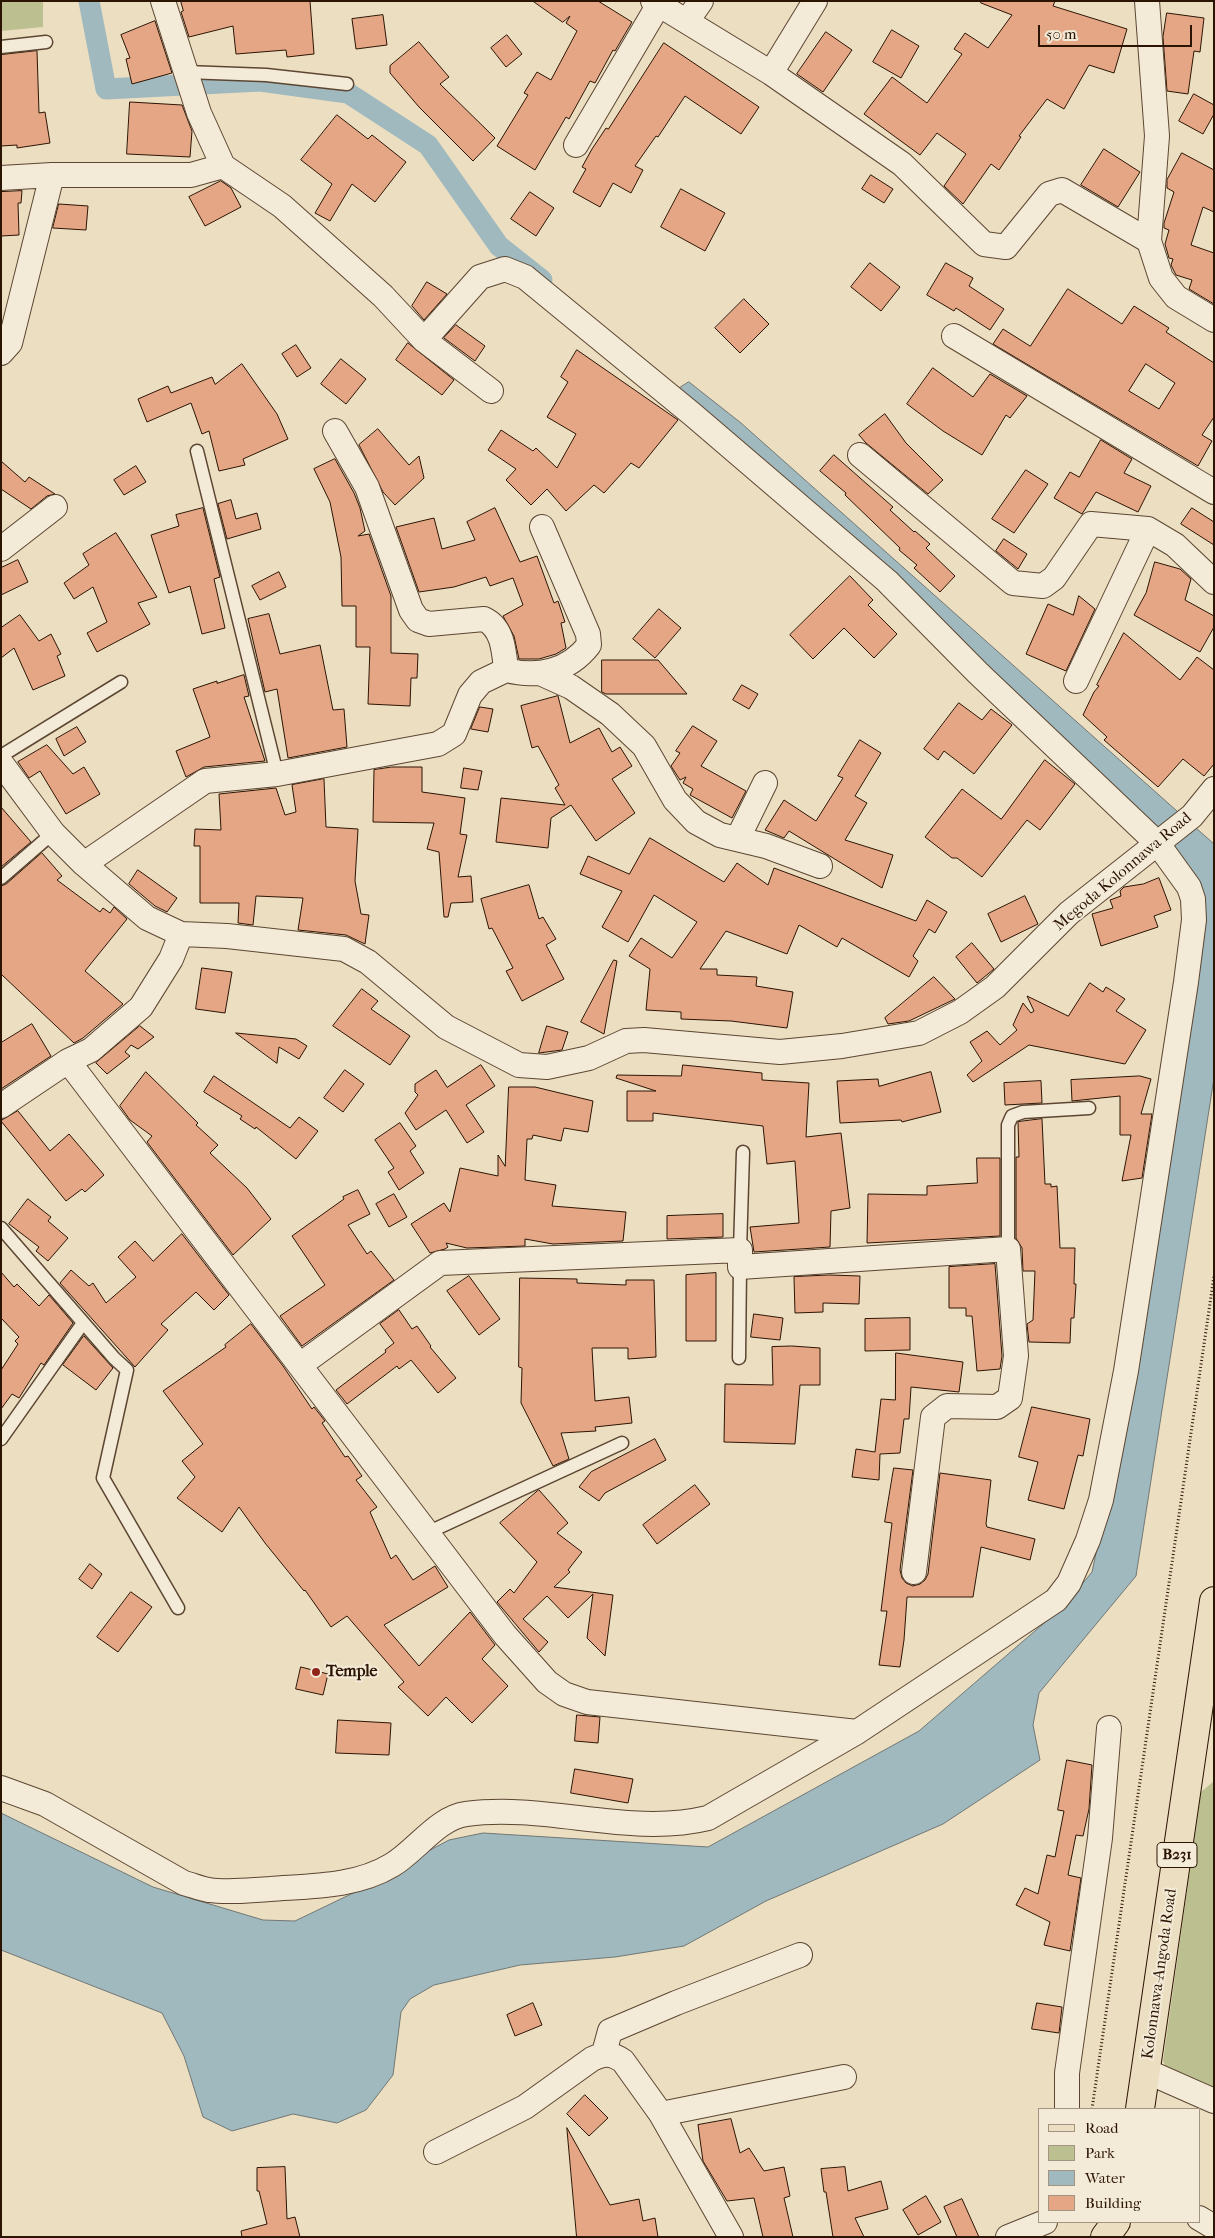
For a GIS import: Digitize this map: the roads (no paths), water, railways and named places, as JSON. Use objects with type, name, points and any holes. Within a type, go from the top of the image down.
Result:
[{"type":"main road","name":"Kolonnawa-Angoda Road","points":[[1140,2108],[1211,1646],[1214,1600]]},
{"type":"main road","points":[[1105,2237],[1115,2223]]},
{"type":"street","points":[[163,1],[199,113],[223,166],[282,206],[383,296],[424,340],[491,392]]},
{"type":"street","points":[[687,21],[701,1]]},
{"type":"street","points":[[771,73],[815,1]]},
{"type":"street","points":[[1147,1],[1157,136],[1149,241],[1161,278],[1171,291],[1176,297],[1214,320]]},
{"type":"street","points":[[576,146],[656,3],[771,73],[902,164],[984,244],[1006,247],[1049,194],[1062,190],[1149,241]]},
{"type":"street","points":[[1,178],[52,175],[191,175],[223,166]]},
{"type":"street","points":[[1,354],[10,343],[52,175]]},
{"type":"street","points":[[1,1788],[45,1804],[184,1883],[208,1890],[236,1891],[333,1884],[366,1877],[391,1866],[440,1826],[464,1814],[513,1813],[655,1825],[692,1822],[708,1818],[857,1732],[1056,1600],[1069,1584],[1101,1500],[1126,1371],[1194,920],[1193,898],[1189,887],[1158,844],[978,672],[887,581],[692,414],[525,277],[505,269],[480,277],[424,340]]},
{"type":"street","points":[[954,336],[1214,492]]},
{"type":"street","points":[[335,430],[367,487],[411,610],[418,620],[429,624],[484,619],[498,630],[506,670]]},
{"type":"street","points":[[860,455],[1013,583],[1043,586],[1054,578],[1091,524],[1148,529],[1175,545],[1214,582]]},
{"type":"street","points":[[1,549],[55,507]]},
{"type":"street","points":[[84,864],[205,781],[276,774],[438,744],[454,734],[470,695],[481,682],[506,670],[520,674],[558,670],[582,654],[589,645],[588,634],[542,528]]},
{"type":"street","points":[[1076,681],[1148,529]]},
{"type":"street","points":[[540,673],[570,687],[617,720],[644,746],[676,800],[696,822],[720,835],[738,838],[820,866]]},
{"type":"street","name":"Megoda Kolonnawa Road","points":[[1,763],[53,833],[84,864],[147,918],[181,934],[228,936],[344,949],[368,962],[446,1027],[518,1065],[547,1067],[589,1058],[626,1041],[644,1040],[780,1052],[842,1046],[919,1033],[960,1012],[995,987],[1069,913],[1192,816],[1214,789]]},
{"type":"street","points":[[738,838],[765,783]]},
{"type":"street","points":[[1,1106],[68,1061],[91,1050],[141,1007],[171,958],[181,934]]},
{"type":"street","points":[[68,1061],[429,1532],[505,1635],[547,1682],[564,1694],[588,1702],[857,1732]]},
{"type":"street","points":[[300,1365],[440,1263],[740,1259],[1008,1249],[1016,1356],[1010,1398],[997,1407],[947,1406],[933,1417],[914,1572]]},
{"type":"street","points":[[1068,2108],[1067,2073],[1100,1838],[1109,1728]]},
{"type":"street","points":[[604,2053],[610,2031],[676,2002],[800,1955]]},
{"type":"street","points":[[436,2152],[525,2107],[592,2059],[604,2053],[615,2056],[623,2062],[661,2114],[731,2237]]},
{"type":"street","points":[[1146,2071],[1214,2101]]},
{"type":"street","points":[[661,2114],[844,2076]]},
{"type":"street","points":[[1200,2219],[1214,2226]]},
{"type":"street","points":[[1008,2237],[1043,2223]]},
{"type":"lane","points":[[1,47],[46,42]]},
{"type":"lane","points":[[187,76],[266,75],[347,84]]},
{"type":"lane","points":[[197,451],[276,774]]},
{"type":"lane","points":[[1,756],[121,682]]},
{"type":"lane","points":[[1,878],[53,833]]},
{"type":"lane","points":[[1008,1249],[1008,1125],[1012,1116],[1023,1112],[1089,1108]]},
{"type":"lane","points":[[739,1358],[743,1152]]},
{"type":"lane","points":[[1,1228],[114,1358],[127,1370],[103,1478],[178,1608]]},
{"type":"lane","points":[[1,1439],[83,1323]]},
{"type":"lane","points":[[429,1532],[622,1442]]},
{"type":"water","points":[[689,382],[741,423],[1214,844],[1214,1078],[1136,1576],[1039,1693],[1033,1725],[1040,1760],[943,1824],[766,1901],[684,1946],[615,1957],[520,1965],[434,1985],[410,1999],[401,2012],[393,2075],[366,2110],[337,2123],[293,2114],[232,2131],[203,2117],[184,2056],[162,2013],[1,1950],[1,1813],[153,1887],[263,1920],[295,1921],[376,1882],[402,1865],[449,1840],[483,1833],[708,1847],[919,1731],[1065,1605],[1092,1572],[1119,1445],[1202,923],[1201,884],[1133,805],[678,389]]},
{"type":"waterway","points":[[89,1],[106,89],[260,81],[348,93],[428,145],[499,246],[542,280]]},
{"type":"place","name":"Temple","points":[[316,1672]]}]
